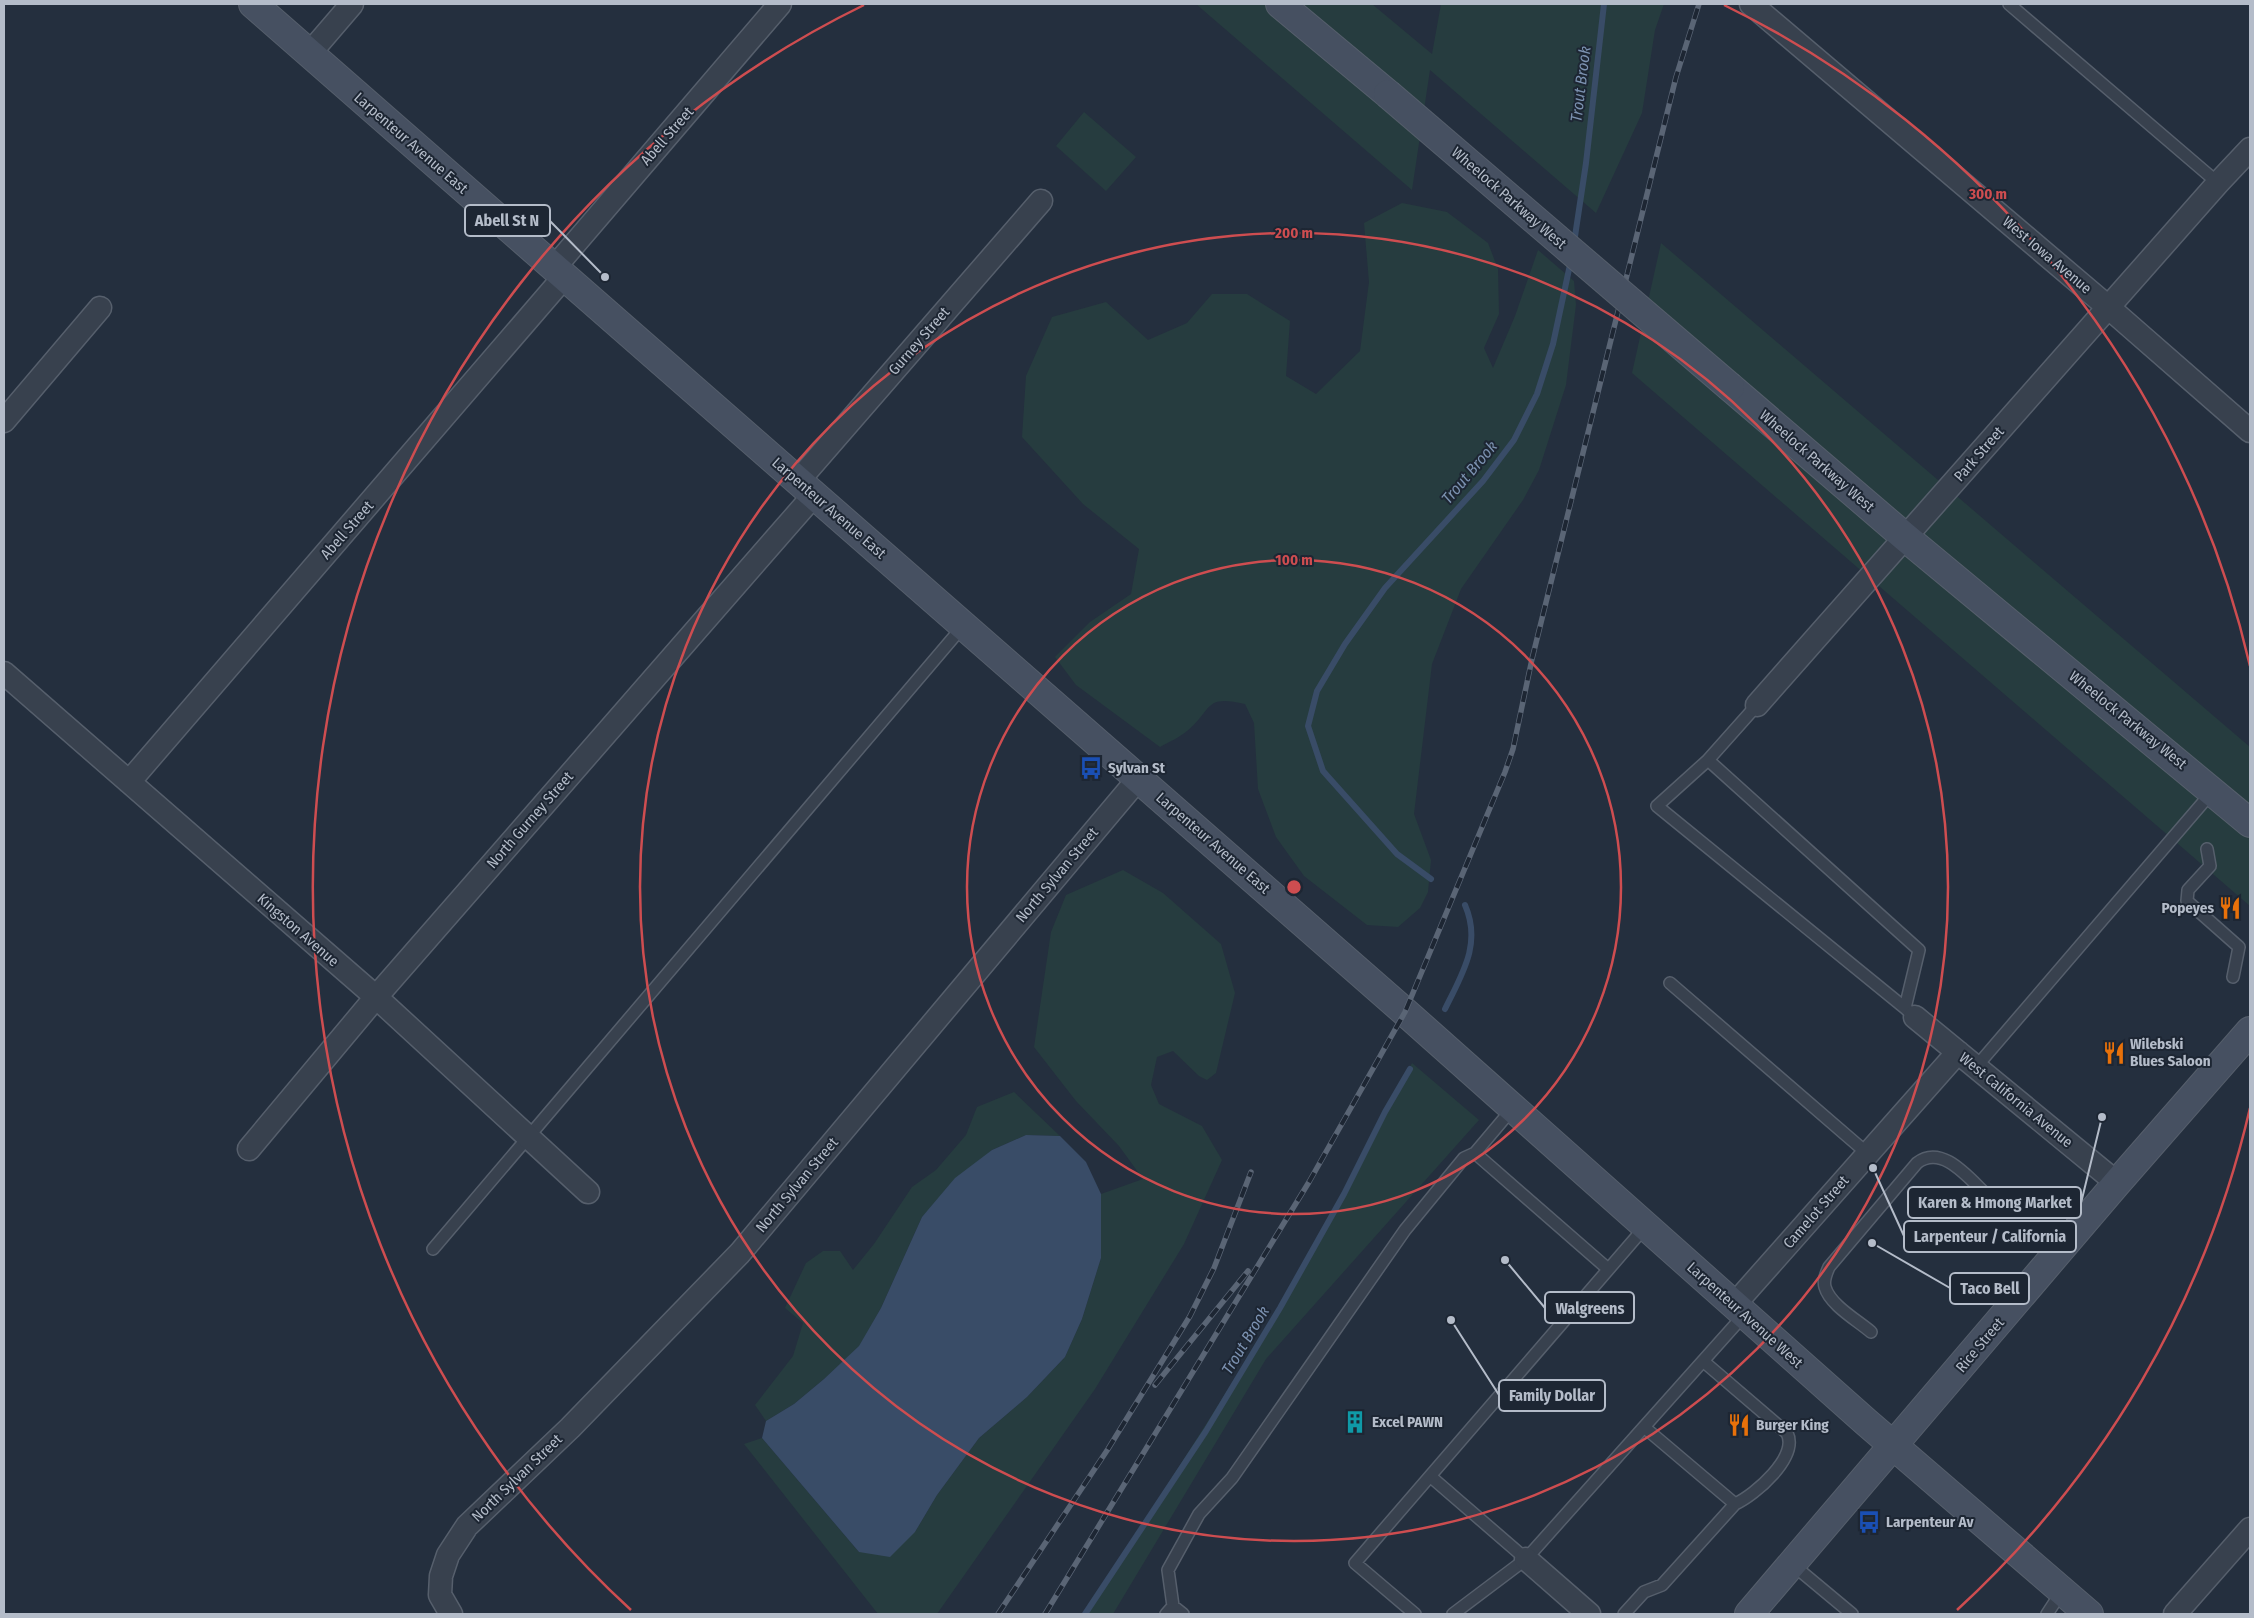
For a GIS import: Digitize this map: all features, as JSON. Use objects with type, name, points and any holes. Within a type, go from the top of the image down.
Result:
[{"type":"main road","name":"Larpenteur Avenue East","points":[[253,4],[1405,1012]]},
{"type":"main road","name":"Wheelock Parkway West","points":[[1280,4],[1388,94],[1905,537],[2213,790],[2250,823]]},
{"type":"main road","name":"Larpenteur Avenue West","points":[[1405,1012],[1739,1310],[2090,1614]]},
{"type":"main road","name":"Rice Street","points":[[1750,1614],[2250,1031]]},
{"type":"street","points":[[310,53],[352,4]]},
{"type":"street","name":"Abell Street","points":[[129,782],[559,272],[780,4]]},
{"type":"street","name":"West Iowa Avenue","points":[[1751,4],[2108,307],[2250,431]]},
{"type":"street","name":"Park Street","points":[[1757,705],[2250,149]]},
{"type":"street","name":"Gurney Street","points":[[806,488],[1041,201]]},
{"type":"street","points":[[4,421],[100,308]]},
{"type":"street","name":"North Gurney Street","points":[[249,1149],[806,488]]},
{"type":"street","name":"Kingston Avenue","points":[[4,673],[376,997],[588,1192]]},
{"type":"street","name":"North Sylvan Street","points":[[451,1614],[440,1595],[441,1576],[448,1555],[466,1526],[570,1428],[740,1254],[1139,778]]},
{"type":"street","name":"West California Avenue","points":[[1910,1013],[2118,1183]]},
{"type":"street","name":"Camelot Street","points":[[1739,1310],[1868,1154],[1958,1052]]},
{"type":"street","points":[[2175,1614],[2250,1529]]},
{"type":"street","points":[[1526,1559],[1589,1614]]},
{"type":"lane","points":[[2009,4],[2218,183]]},
{"type":"lane","points":[[433,1249],[964,625]]},
{"type":"lane","name":"Park Street","points":[[1757,705],[1708,760],[1657,806],[1910,1013]]},
{"type":"lane","points":[[1708,760],[1919,950],[1910,1013]]},
{"type":"lane","points":[[1976,1067],[2213,790]]},
{"type":"lane","points":[[2207,848],[2210,866],[2188,890],[2187,901],[2239,947],[2233,977]]},
{"type":"lane","points":[[1670,983],[1868,1154]]},
{"type":"lane","points":[[1183,1614],[1169,1610],[1168,1570],[1199,1514],[1232,1478],[1405,1230],[1464,1158],[1475,1153],[1513,1108]]},
{"type":"lane","points":[[1475,1153],[1608,1268]]},
{"type":"lane","points":[[1871,1332],[1837,1303],[1825,1288],[1824,1278],[1829,1268],[1917,1163],[1924,1157],[1934,1155],[1943,1159],[1954,1165],[1989,1197]]},
{"type":"lane","points":[[1415,1614],[1355,1563],[1645,1227]]},
{"type":"lane","points":[[1453,1614],[1526,1559],[1703,1361],[1739,1310]]},
{"type":"lane","points":[[1624,1614],[1644,1592],[1662,1585],[1735,1504],[1754,1494],[1787,1457],[1790,1440],[1787,1433],[1703,1361]]},
{"type":"lane","points":[[1644,1427],[1735,1504]]},
{"type":"lane","points":[[1430,1476],[1526,1559]]},
{"type":"lane","points":[[1792,1564],[1852,1614]]},
{"type":"lane","points":[[2047,1614],[2062,1591]]},
{"type":"green space","points":[[1196,4],[1372,4],[1432,54],[1441,4],[1664,4],[1655,30],[1642,113],[1596,213],[1430,70],[1412,190]]},
{"type":"green space","points":[[1084,112],[1136,157],[1106,191],[1056,146]]},
{"type":"green space","points":[[1402,203],[1447,212],[1488,243],[1498,269],[1499,314],[1484,348],[1493,368],[1515,316],[1538,250],[1574,281],[1576,305],[1566,385],[1539,470],[1523,500],[1461,589],[1432,664],[1414,814],[1431,860],[1428,892],[1420,908],[1398,927],[1367,925],[1304,876],[1276,837],[1258,789],[1254,723],[1245,704],[1232,701],[1215,703],[1187,731],[1160,747],[1076,685],[1055,657],[1090,622],[1131,594],[1139,549],[1083,504],[1022,437],[1026,376],[1052,317],[1106,302],[1148,340],[1187,323],[1212,294],[1247,294],[1290,321],[1286,376],[1316,394],[1360,351],[1369,282],[1364,223]]},
{"type":"green space","points":[[1661,243],[2250,747],[2250,906],[1632,373]]},
{"type":"green space","points":[[1123,870],[1163,893],[1221,944],[1235,993],[1216,1073],[1207,1080],[1199,1076],[1173,1051],[1157,1057],[1151,1085],[1159,1104],[1202,1126],[1222,1160],[1184,1244],[1095,1389],[937,1614],[878,1614],[744,1444],[762,1438],[859,1552],[915,1532],[937,1495],[979,1438],[1027,1397],[1065,1357],[1082,1319],[1101,1258],[1101,1194],[1143,1179],[1119,1146],[1076,1101],[1034,1047],[1051,932],[1066,895]]},
{"type":"green space","points":[[1412,1063],[1479,1120],[1266,1359],[1113,1614],[1085,1614],[1280,1308],[1344,1194]]},
{"type":"green space","points":[[1014,1092],[1060,1136],[1026,1135],[992,1150],[922,1217],[881,1308],[859,1347],[794,1404],[766,1421],[755,1405],[793,1356],[803,1323],[785,1308],[806,1263],[823,1251],[840,1251],[853,1270],[874,1244],[912,1187],[936,1170],[966,1135],[977,1107]]},
{"type":"water","points":[[1026,1135],[1060,1136],[1086,1162],[1101,1194],[1101,1258],[1082,1319],[1065,1357],[1027,1397],[979,1438],[937,1495],[915,1532],[890,1557],[859,1552],[762,1438],[766,1421],[794,1404],[859,1346],[881,1308],[922,1217],[955,1178],[992,1150]]},
{"type":"waterway","name":"Trout Brook","points":[[1574,243],[1586,163],[1604,4]]},
{"type":"waterway","name":"Trout Brook","points":[[1431,879],[1397,854],[1323,771],[1308,726],[1317,691],[1345,644],[1385,588],[1483,481],[1514,440],[1537,394],[1553,344],[1571,260]]},
{"type":"waterway","name":"Trout Brook","points":[[1445,1009],[1468,959],[1471,946],[1470,919],[1465,905]]},
{"type":"waterway","name":"Trout Brook","points":[[1085,1614],[1206,1431],[1280,1308],[1344,1194],[1385,1112],[1410,1069]]},
{"type":"railway","points":[[1045,1614],[1309,1182],[1405,1012],[1505,772],[1513,749],[1532,659],[1676,77],[1699,4]]},
{"type":"railway","points":[[998,1614],[1108,1449],[1190,1316],[1214,1268],[1251,1172]]},
{"type":"railway","points":[[1155,1385],[1248,1271]]},
{"type":"place","name":"Abell St N","points":[[605,277]]},
{"type":"place","name":"Sylvan St","points":[[1091,768]]},
{"type":"place","name":"Popeyes","points":[[2230,908]]},
{"type":"place","name":"Wilebski Blues Saloon","points":[[2114,1053]]},
{"type":"place","name":"Karen & Hmong Market","points":[[2102,1117]]},
{"type":"place","name":"Larpenteur / California","points":[[1873,1168]]},
{"type":"place","name":"Taco Bell","points":[[1872,1243]]},
{"type":"place","name":"Walgreens","points":[[1505,1260]]},
{"type":"place","name":"Family Dollar","points":[[1451,1320]]},
{"type":"place","name":"Excel PAWN","points":[[1355,1422]]},
{"type":"place","name":"Burger King","points":[[1739,1425]]},
{"type":"place","name":"Larpenteur Av","points":[[1869,1522]]}]
